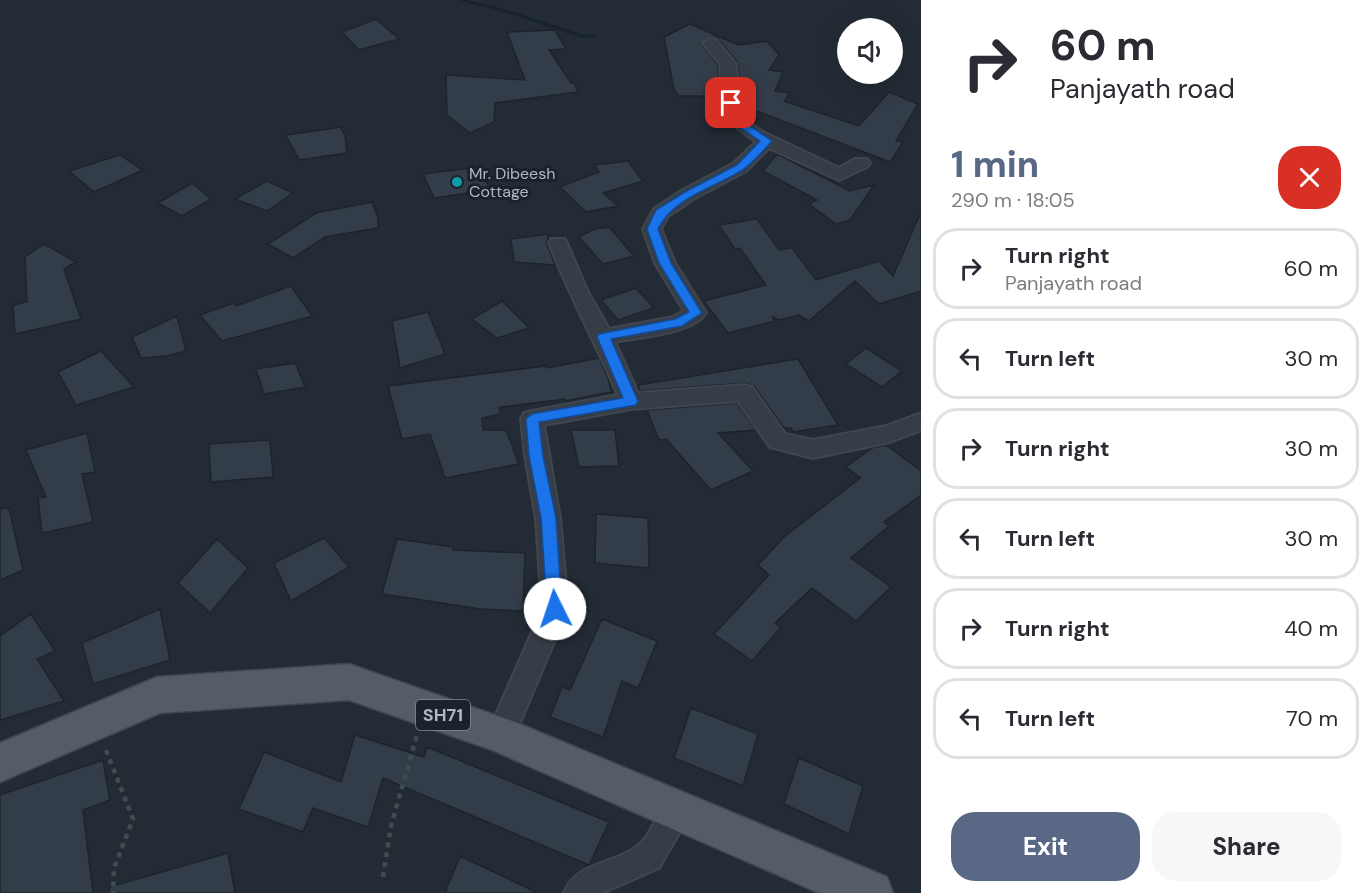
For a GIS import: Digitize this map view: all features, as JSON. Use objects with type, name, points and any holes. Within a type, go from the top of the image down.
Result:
[{"type":"main road","name":"SH71","points":[[0,763],[157,695],[349,682],[501,735],[679,809],[871,893]]},
{"type":"street","points":[[711,43],[728,64],[732,118],[766,141],[839,175],[861,163]]},
{"type":"street","points":[[603,337],[678,323],[696,313],[665,263],[652,229],[660,213],[689,194],[740,167],[766,141]]},
{"type":"street","points":[[558,243],[578,292],[603,337],[631,401]]},
{"type":"street","points":[[501,735],[555,609],[548,518],[536,456],[532,419],[631,401],[744,393],[778,441],[813,449],[890,434],[921,421]]},
{"type":"street","points":[[579,893],[591,882],[621,871],[648,857],[679,809]]},
{"type":"path","points":[[383,877],[391,826],[424,708]]},
{"type":"path","points":[[95,722],[133,819],[114,868],[113,893]]},
{"type":"building","points":[[376,19],[399,39],[359,50],[342,32]]},
{"type":"building","points":[[690,24],[738,45],[767,41],[779,55],[769,70],[783,72],[775,91],[790,93],[784,101],[859,126],[889,92],[918,104],[896,141],[903,142],[890,162],[741,105],[738,63],[718,39],[712,36],[701,43],[718,65],[720,96],[678,96],[674,90],[664,37]]},
{"type":"building","points":[[555,30],[566,49],[549,50],[571,83],[574,83],[578,92],[495,103],[494,122],[470,133],[447,115],[446,75],[525,80],[507,32]]},
{"type":"building","points":[[341,127],[345,136],[347,153],[299,160],[286,135]]},
{"type":"building","points":[[777,154],[850,191],[874,185],[850,220],[836,224],[809,204],[817,200],[763,171]]},
{"type":"building","points":[[120,155],[143,170],[94,192],[69,171]]},
{"type":"building","points":[[628,161],[643,181],[603,193],[618,206],[586,212],[560,187],[599,172],[594,165]]},
{"type":"building","name":"Mr. Dibeesh Cottage","points":[[480,167],[490,190],[434,198],[423,174]]},
{"type":"building","points":[[267,181],[293,193],[267,211],[235,199]]},
{"type":"building","points":[[192,183],[211,199],[182,216],[158,203]]},
{"type":"building","points":[[372,202],[378,218],[378,228],[325,237],[293,258],[268,244],[316,213]]},
{"type":"building","points":[[921,212],[921,291],[879,304],[855,281],[809,321],[799,315],[778,320],[772,316],[775,321],[728,333],[704,301],[766,285],[740,248],[735,249],[719,225],[757,219],[779,250],[792,248],[816,280],[879,261],[893,276]]},
{"type":"building","points":[[609,227],[634,256],[603,264],[579,237],[595,229]]},
{"type":"building","points":[[548,234],[547,244],[555,265],[514,262],[511,239]]},
{"type":"building","points":[[44,244],[76,262],[64,269],[81,319],[15,334],[13,305],[27,302],[25,257]]},
{"type":"building","points":[[291,286],[312,316],[222,341],[200,315],[233,303],[236,306]]},
{"type":"building","points":[[636,288],[654,308],[618,320],[601,300]]},
{"type":"building","points":[[502,301],[529,328],[497,338],[472,319]]},
{"type":"building","points":[[428,312],[445,354],[400,368],[392,321]]},
{"type":"building","points":[[177,316],[186,351],[167,356],[141,358],[132,337]]},
{"type":"building","points":[[866,348],[902,371],[882,387],[846,364]]},
{"type":"building","points":[[101,351],[134,387],[76,405],[58,372]]},
{"type":"building","points":[[599,358],[611,392],[565,401],[565,399],[502,407],[499,408],[501,414],[482,418],[483,430],[506,430],[519,464],[445,478],[430,434],[402,439],[388,386],[546,366],[547,368]]},
{"type":"building","points":[[798,359],[838,425],[793,432],[791,428],[784,428],[754,386],[745,383],[640,391],[638,385]]},
{"type":"building","points":[[295,363],[305,387],[264,394],[256,369]]},
{"type":"building","points":[[737,403],[756,430],[718,433],[753,471],[711,490],[666,439],[659,440],[647,410]]},
{"type":"building","points":[[571,430],[615,430],[619,466],[579,467]]},
{"type":"building","points":[[87,433],[95,472],[82,474],[93,522],[42,533],[38,498],[46,497],[26,450]]},
{"type":"building","points":[[270,440],[273,477],[211,482],[209,444]]},
{"type":"building","points":[[886,445],[921,471],[921,495],[884,522],[889,526],[851,558],[891,587],[856,621],[812,588],[775,623],[781,627],[752,661],[714,634],[769,575],[758,565],[784,537],[860,478],[846,467],[872,448]]},
{"type":"building","points":[[9,508],[23,570],[0,580],[0,509]]},
{"type":"building","points":[[596,514],[648,518],[649,568],[595,563]]},
{"type":"building","points":[[324,538],[349,567],[291,601],[274,563]]},
{"type":"building","points":[[217,539],[248,568],[210,613],[178,583]]},
{"type":"building","points":[[397,539],[453,547],[453,550],[525,553],[523,611],[481,609],[382,594]]},
{"type":"building","points":[[160,609],[170,660],[93,684],[82,643]]},
{"type":"building","points":[[31,614],[55,651],[37,659],[64,701],[0,720],[0,636]]},
{"type":"building","points":[[602,619],[657,641],[638,688],[622,681],[603,737],[550,717],[562,687],[570,690]]},
{"type":"building","points":[[691,708],[758,734],[743,786],[674,758]]},
{"type":"building","points":[[355,735],[424,757],[427,747],[609,822],[589,865],[383,778],[368,827],[313,808],[303,832],[239,809],[264,752],[341,782]]},
{"type":"building","points":[[799,758],[863,786],[849,834],[784,804]]},
{"type":"building","points":[[103,760],[110,800],[83,810],[93,893],[0,893],[0,795]]},
{"type":"building","points":[[228,853],[235,893],[110,893],[109,887]]},
{"type":"building","points":[[460,856],[538,893],[445,893]]},
{"type":"waterway","points":[[460,0],[506,11],[584,37],[593,36]]},
{"type":"place","name":"Mr. Dibeesh Cottage","points":[[457,182]]},
{"type":"route","points":[[555,609],[548,518],[536,456],[532,419],[631,401],[603,337],[678,323],[696,313],[665,263],[652,229],[660,213],[689,194],[740,167],[766,141],[732,118],[731,103]]}]
